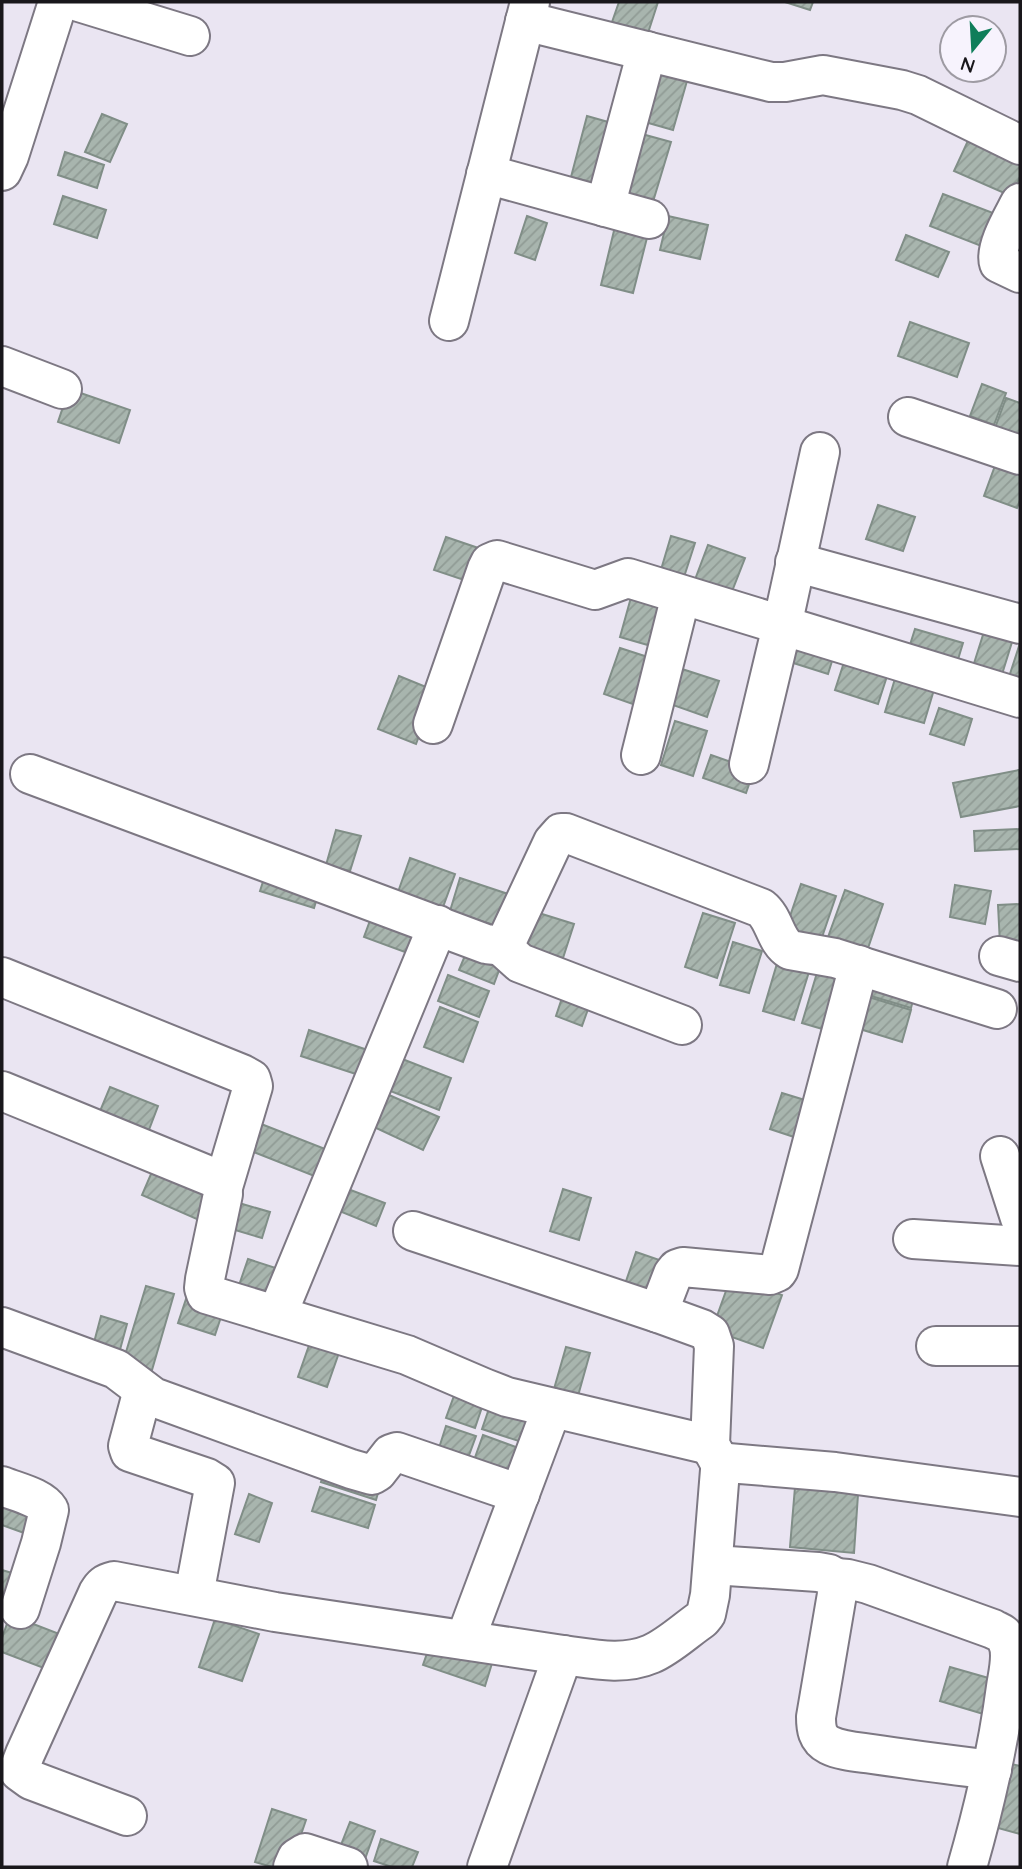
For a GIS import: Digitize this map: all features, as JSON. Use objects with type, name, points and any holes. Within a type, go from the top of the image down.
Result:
[{"type":"street","points":[[2,171],[58,2]]},
{"type":"street","points":[[79,2],[190,36]]},
{"type":"street","points":[[449,321],[527,11],[647,51],[771,82],[823,75],[902,90],[918,95],[1020,145]]},
{"type":"street","points":[[605,207],[647,51]]},
{"type":"street","points":[[486,174],[649,219]]},
{"type":"street","points":[[1020,203],[1004,235],[997,257],[999,262],[1020,273]]},
{"type":"street","points":[[2,366],[62,389]]},
{"type":"street","points":[[908,418],[1020,455]]},
{"type":"street","points":[[749,764],[820,452]]},
{"type":"street","points":[[433,724],[487,569],[497,560],[598,590],[628,578],[1020,698]]},
{"type":"street","points":[[795,562],[1020,624]]},
{"type":"street","points":[[642,755],[681,595]]},
{"type":"street","points":[[30,774],[486,944],[500,945],[520,963],[682,1026]]},
{"type":"street","points":[[500,945],[507,940],[553,842],[561,833],[565,833],[761,908],[766,912],[784,947],[790,950],[835,958],[997,1009]]},
{"type":"street","points":[[277,1315],[438,925]]},
{"type":"street","points":[[658,1313],[673,1274],[682,1267],[770,1275],[779,1269],[859,965]]},
{"type":"street","points":[[2,977],[251,1079],[253,1086],[223,1187],[205,1279],[205,1291],[210,1295],[407,1355],[507,1397],[716,1456],[728,1463],[835,1472],[1020,1497]]},
{"type":"street","points":[[2,1091],[212,1177],[223,1187]]},
{"type":"street","points":[[1000,1156],[1020,1218]]},
{"type":"street","points":[[127,1816],[23,1776],[13,1751],[103,1586],[114,1581],[275,1612],[607,1661],[631,1660],[653,1653],[704,1618],[710,1595],[720,1471],[716,1456],[713,1340],[710,1334],[658,1313],[413,1231]]},
{"type":"street","points":[[913,1240],[1020,1246]]},
{"type":"street","points":[[2,1327],[116,1369],[153,1397],[372,1475],[391,1454],[397,1452],[520,1494]]},
{"type":"street","points":[[936,1346],[1020,1346]]},
{"type":"street","points":[[144,1390],[128,1446],[130,1452],[215,1483],[194,1595]]},
{"type":"street","points":[[465,1640],[552,1408]]},
{"type":"street","points":[[2,1486],[42,1502],[49,1510],[20,1609]]},
{"type":"street","points":[[713,1566],[829,1574],[836,1578],[868,1584],[1003,1634],[1009,1648],[1001,1727],[967,1867]]},
{"type":"street","points":[[836,1578],[838,1594],[817,1717],[816,1729],[821,1739],[828,1745],[843,1749],[992,1770]]},
{"type":"street","points":[[487,1867],[563,1655]]},
{"type":"street","points":[[293,1867],[297,1858],[306,1853],[348,1867]]},
{"type":"building","points":[[619,2],[658,2],[648,33],[612,22]]},
{"type":"building","points":[[785,2],[813,2],[810,10]]},
{"type":"building","points":[[653,71],[687,81],[673,130],[638,120]]},
{"type":"building","points":[[102,114],[127,124],[110,162],[85,152]]},
{"type":"building","points":[[587,116],[626,127],[610,187],[571,177]]},
{"type":"building","points":[[631,131],[671,142],[652,205],[613,193]]},
{"type":"building","points":[[972,132],[1020,153],[1020,177],[1011,196],[954,171]]},
{"type":"building","points":[[65,152],[104,165],[97,188],[58,175]]},
{"type":"building","points":[[943,194],[1001,216],[989,249],[930,226]]},
{"type":"building","points":[[63,196],[106,210],[97,238],[54,224]]},
{"type":"building","points":[[618,214],[651,222],[633,293],[601,285]]},
{"type":"building","points":[[527,216],[547,223],[535,260],[515,253]]},
{"type":"building","points":[[668,216],[708,225],[700,259],[660,250]]},
{"type":"building","points":[[906,235],[949,252],[938,277],[896,260]]},
{"type":"building","points":[[910,322],[969,343],[957,377],[898,356]]},
{"type":"building","points":[[982,384],[1006,393],[994,425],[970,416]]},
{"type":"building","points":[[69,389],[130,410],[119,443],[58,422]]},
{"type":"building","points":[[1006,398],[1020,403],[1020,437],[995,428]]},
{"type":"building","points":[[1000,452],[1020,459],[1020,500],[1017,508],[984,496]]},
{"type":"building","points":[[878,505],[915,517],[903,551],[866,539]]},
{"type":"building","points":[[671,536],[695,543],[683,580],[660,573]]},
{"type":"building","points":[[446,537],[490,552],[479,585],[434,570]]},
{"type":"building","points":[[708,545],[745,558],[729,599],[693,585]]},
{"type":"building","points":[[635,583],[674,595],[658,648],[620,637]]},
{"type":"building","points":[[988,619],[1016,629],[999,684],[970,676]]},
{"type":"building","points":[[915,629],[963,643],[956,666],[908,651]]},
{"type":"building","points":[[793,632],[837,645],[828,674],[784,660]]},
{"type":"building","points":[[1020,643],[1020,687],[1007,683]]},
{"type":"building","points":[[620,648],[663,662],[647,709],[604,694]]},
{"type":"building","points":[[847,653],[890,667],[878,704],[835,690]]},
{"type":"building","points":[[682,669],[719,681],[707,717],[670,704]]},
{"type":"building","points":[[897,672],[936,683],[924,723],[885,712]]},
{"type":"building","points":[[399,676],[436,691],[416,744],[378,729]]},
{"type":"building","points":[[939,708],[972,719],[964,745],[930,734]]},
{"type":"building","points":[[675,721],[707,731],[693,776],[661,765]]},
{"type":"building","points":[[711,755],[754,770],[746,793],[703,778]]},
{"type":"building","points":[[1019,770],[1020,806],[961,817],[953,783]]},
{"type":"building","points":[[1020,829],[1020,849],[975,851],[974,831]]},
{"type":"building","points":[[336,830],[361,836],[350,871],[326,865]]},
{"type":"building","points":[[410,858],[455,874],[443,907],[398,892]]},
{"type":"building","points":[[268,866],[322,882],[314,908],[260,891]]},
{"type":"building","points":[[460,878],[520,898],[510,930],[450,911]]},
{"type":"building","points":[[801,884],[836,896],[820,943],[785,931]]},
{"type":"building","points":[[955,885],[991,891],[985,924],[950,917]]},
{"type":"building","points":[[845,890],[883,904],[866,954],[827,940]]},
{"type":"building","points":[[1020,904],[1020,944],[1000,944],[998,905]]},
{"type":"building","points":[[375,907],[424,924],[413,955],[364,937]]},
{"type":"building","points":[[526,909],[574,924],[563,958],[515,942]]},
{"type":"building","points":[[703,913],[735,923],[717,978],[685,967]]},
{"type":"building","points":[[471,941],[505,954],[494,984],[459,970]]},
{"type":"building","points":[[733,942],[762,951],[749,993],[720,985]]},
{"type":"building","points":[[781,950],[813,959],[794,1020],[763,1011]]},
{"type":"building","points":[[822,956],[856,966],[836,1033],[802,1023]]},
{"type":"building","points":[[868,970],[917,985],[911,1008],[861,993]]},
{"type":"building","points":[[448,975],[489,991],[479,1017],[438,1001]]},
{"type":"building","points":[[565,989],[592,998],[582,1026],[556,1016]]},
{"type":"building","points":[[859,994],[911,1010],[902,1042],[850,1026]]},
{"type":"building","points":[[440,1007],[478,1022],[463,1062],[424,1047]]},
{"type":"building","points":[[309,1030],[379,1054],[371,1079],[301,1056]]},
{"type":"building","points":[[392,1055],[451,1078],[439,1110],[380,1087]]},
{"type":"building","points":[[110,1087],[158,1106],[147,1135],[98,1116]]},
{"type":"building","points":[[782,1093],[821,1105],[809,1142],[770,1129]]},
{"type":"building","points":[[389,1095],[439,1117],[423,1150],[374,1127]]},
{"type":"building","points":[[256,1122],[338,1154],[327,1181],[246,1149]]},
{"type":"building","points":[[157,1160],[214,1185],[199,1220],[142,1195]]},
{"type":"building","points":[[340,1186],[385,1203],[376,1226],[332,1208]]},
{"type":"building","points":[[563,1189],[591,1198],[579,1240],[550,1231]]},
{"type":"building","points":[[239,1203],[270,1212],[262,1238],[232,1229]]},
{"type":"building","points":[[636,1252],[674,1265],[660,1303],[623,1290]]},
{"type":"building","points":[[248,1259],[291,1273],[280,1308],[236,1294]]},
{"type":"building","points":[[731,1277],[782,1295],[763,1348],[712,1330]]},
{"type":"building","points":[[146,1286],[174,1294],[152,1370],[123,1362]]},
{"type":"building","points":[[189,1290],[226,1302],[215,1335],[178,1323]]},
{"type":"building","points":[[101,1316],[127,1324],[118,1357],[92,1350]]},
{"type":"building","points":[[313,1334],[342,1344],[327,1387],[298,1377]]},
{"type":"building","points":[[566,1347],[590,1353],[576,1403],[552,1396]]},
{"type":"building","points":[[459,1382],[487,1392],[475,1428],[446,1418]]},
{"type":"building","points":[[494,1394],[546,1411],[534,1446],[482,1429]]},
{"type":"building","points":[[446,1426],[476,1436],[468,1458],[439,1448]]},
{"type":"building","points":[[483,1435],[532,1453],[521,1483],[472,1466]]},
{"type":"building","points":[[327,1462],[382,1479],[376,1500],[321,1482]]},
{"type":"building","points":[[796,1475],[859,1480],[854,1553],[790,1547]]},
{"type":"building","points":[[320,1487],[375,1505],[368,1528],[312,1511]]},
{"type":"building","points":[[2,1490],[46,1506],[35,1537],[2,1525]]},
{"type":"building","points":[[249,1494],[272,1503],[259,1542],[235,1534]]},
{"type":"building","points":[[2,1570],[25,1577],[15,1606],[2,1602]]},
{"type":"building","points":[[10,1615],[62,1635],[49,1670],[2,1652],[2,1638]]},
{"type":"building","points":[[215,1619],[259,1634],[242,1681],[199,1667]]},
{"type":"building","points":[[433,1636],[494,1657],[485,1686],[423,1665]]},
{"type":"building","points":[[950,1667],[999,1681],[990,1716],[940,1701]]},
{"type":"building","points":[[1007,1763],[1020,1766],[1020,1834],[991,1826]]},
{"type":"building","points":[[272,1809],[306,1820],[290,1867],[272,1867],[255,1862]]},
{"type":"building","points":[[350,1822],[375,1831],[365,1859],[339,1850]]},
{"type":"building","points":[[381,1839],[418,1852],[412,1867],[392,1867],[374,1861]]}]
